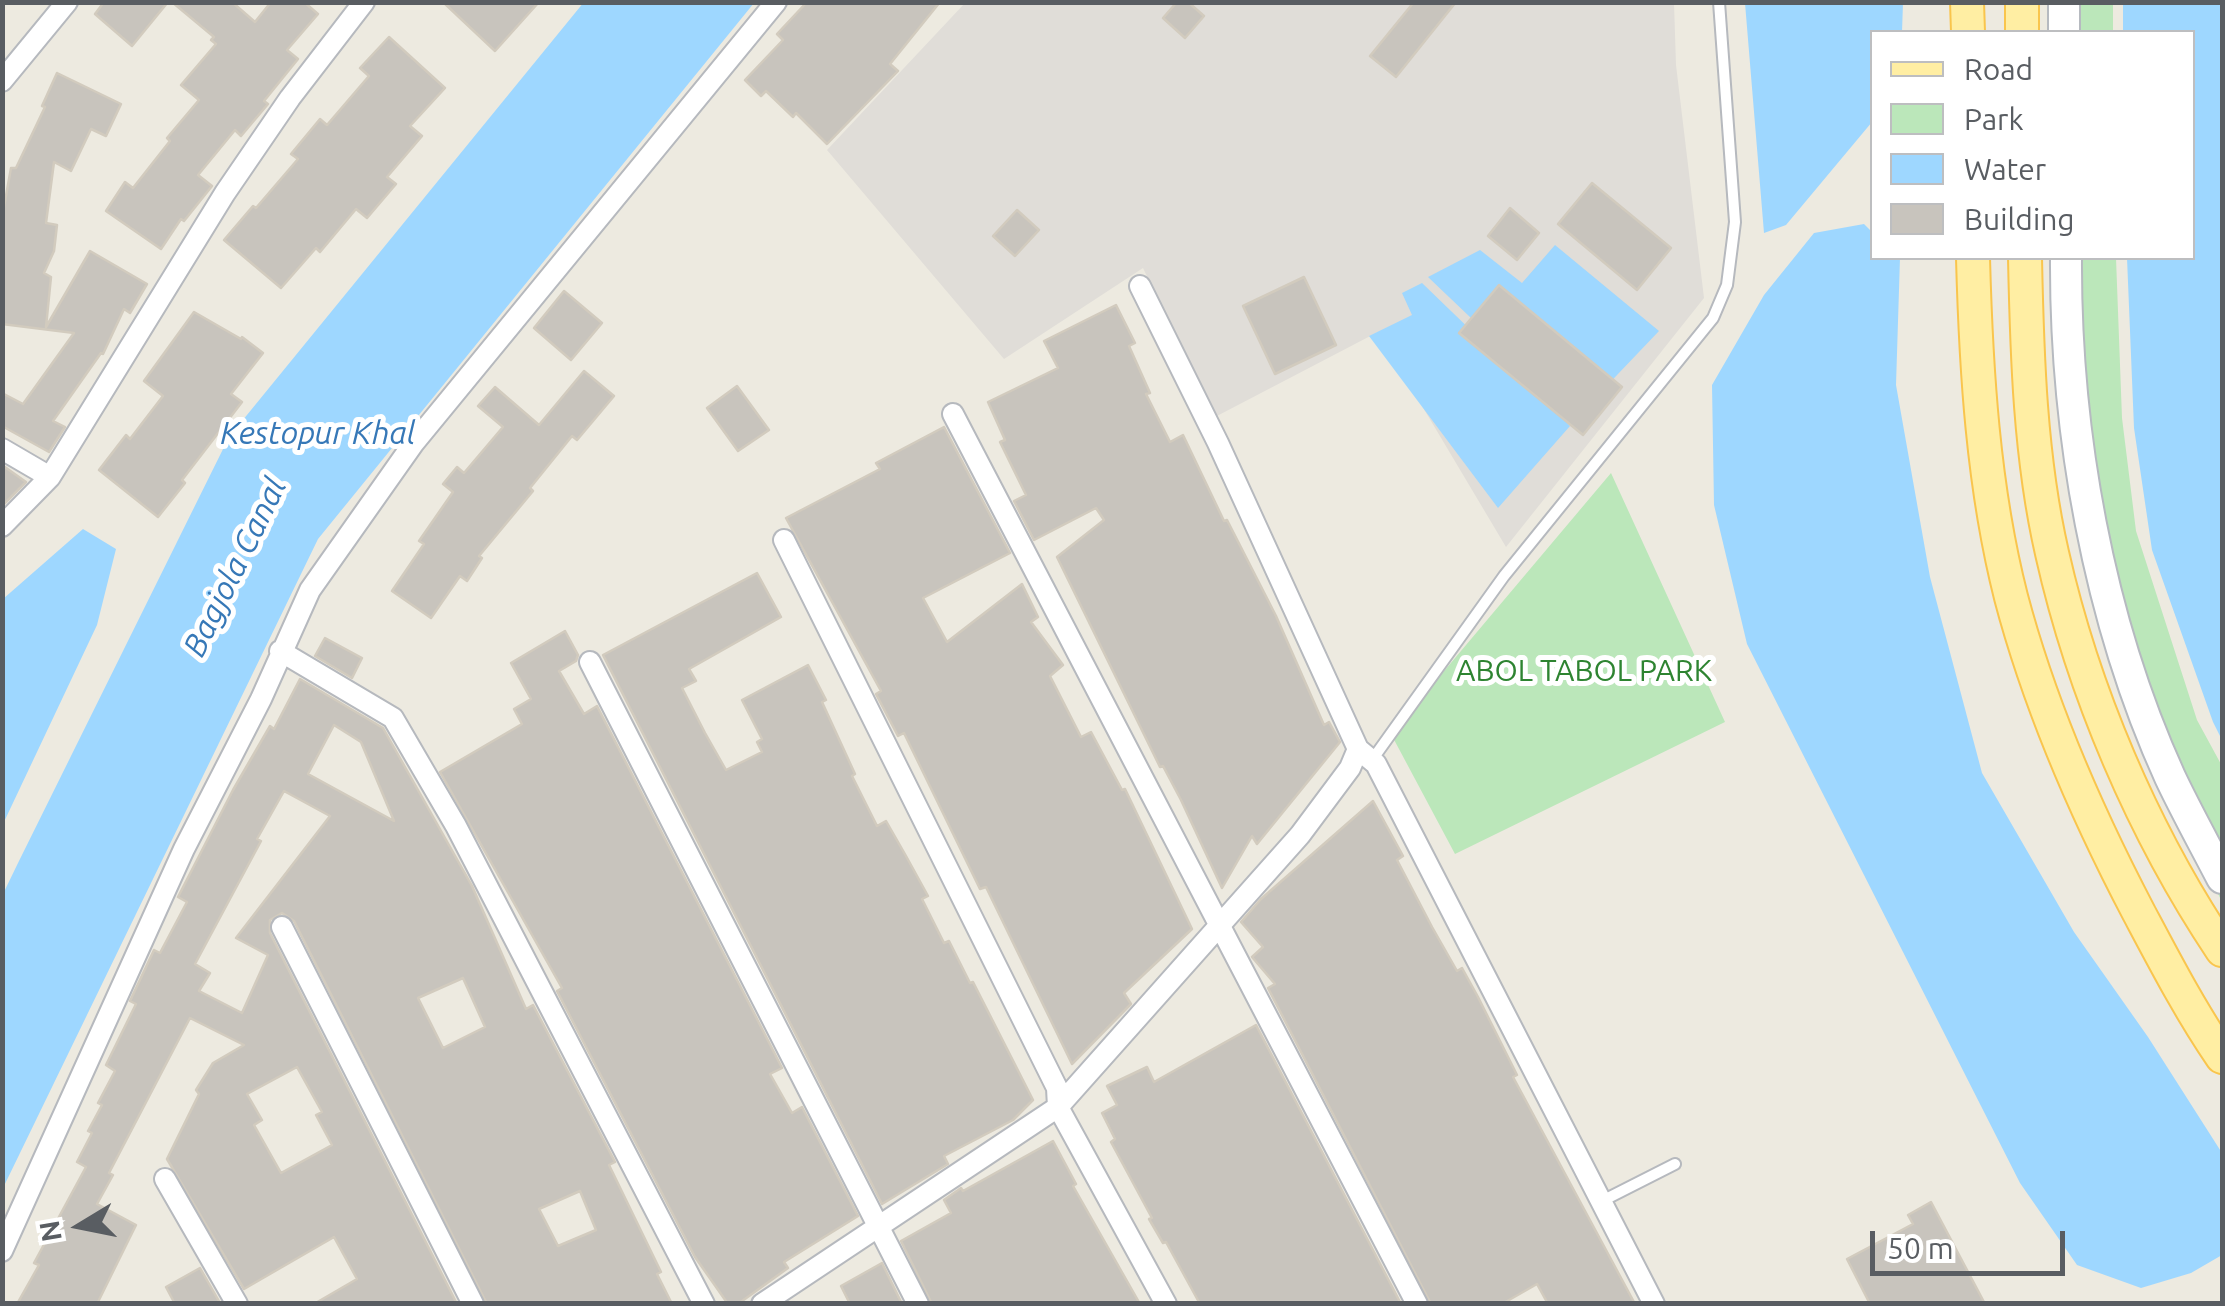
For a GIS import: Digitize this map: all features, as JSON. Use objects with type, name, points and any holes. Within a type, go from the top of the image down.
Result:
[{"type":"main road","points":[[1967,2],[1968,30]]},
{"type":"main road","points":[[2022,2],[2022,30]]},
{"type":"main road","points":[[1973,260],[1987,457],[2011,595],[2032,664],[2060,746],[2106,850],[2222,1058]]},
{"type":"main road","points":[[2025,260],[2026,336],[2036,454],[2051,551],[2078,648],[2110,733],[2154,828],[2222,950]]},
{"type":"street","points":[[2,82],[67,2]]},
{"type":"street","points":[[2,526],[50,476],[225,193],[290,98],[364,2]]},
{"type":"street","points":[[2,1250],[184,849],[261,699],[310,590],[414,444],[776,2]]},
{"type":"street","points":[[2064,2],[2064,30]]},
{"type":"street","points":[[2066,260],[2070,396],[2100,565],[2137,693],[2170,777],[2222,878]]},
{"type":"street","points":[[1140,286],[1365,754],[1654,1304]]},
{"type":"street","points":[[953,414],[1417,1304]]},
{"type":"street","points":[[2,449],[50,476]]},
{"type":"street","points":[[784,540],[1058,1088],[1058,1108],[1166,1304]]},
{"type":"street","points":[[280,652],[392,718],[456,826],[704,1304]]},
{"type":"street","points":[[590,662],[918,1304]]},
{"type":"street","points":[[762,1304],[1058,1108],[1300,835],[1365,754]]},
{"type":"street","points":[[282,926],[473,1304]]},
{"type":"street","points":[[165,1179],[237,1304]]},
{"type":"lane","points":[[1365,754],[1712,318],[1726,285],[1735,222],[1720,2]]},
{"type":"lane","points":[[1602,1201],[1675,1164]]},
{"type":"shaded area","points":[[965,3],[1674,3],[1676,65],[1704,298],[1506,547],[1378,332],[1215,417],[1143,268],[1004,359],[827,150]]},
{"type":"green space","points":[[2055,3],[2113,3],[2113,30],[2055,30]]},
{"type":"green space","points":[[2060,260],[2116,260],[2122,418],[2136,531],[2197,720],[2222,766],[2222,902],[2131,714]]},
{"type":"green space","name":"ABOL TABOL PARK","points":[[1611,473],[1725,722],[1455,854],[1391,734]]},
{"type":"water","name":"Kestopur Khal","points":[[584,2],[754,3],[318,539],[3,1188],[3,894],[18,863],[229,437]]},
{"type":"water","points":[[1745,3],[1903,3],[1902,30],[1870,30],[1870,124],[1786,225],[1764,233]]},
{"type":"water","points":[[2123,3],[2222,3],[2222,740],[2152,550],[2134,428],[2127,260],[2195,260],[2195,30],[2123,30]]},
{"type":"water","points":[[1864,224],[1870,230],[1870,260],[1900,260],[1896,385],[1930,577],[1982,773],[2074,932],[2148,1037],[2222,1153],[2222,1255],[2191,1273],[2141,1288],[2077,1265],[2020,1183],[1747,644],[1714,505],[1712,385],[1764,295],[1814,233]]},
{"type":"water","points":[[1555,245],[1659,331],[1576,418],[1428,277],[1480,250],[1522,283]]},
{"type":"water","points":[[1422,283],[1570,426],[1498,508],[1369,336],[1412,315],[1402,293]]},
{"type":"water","points":[[83,529],[116,549],[97,625],[3,824],[3,599]]},
{"type":"building","points":[[104,2],[168,2],[132,46],[95,14]]},
{"type":"building","points":[[172,2],[232,2],[255,22],[271,2],[304,2],[318,14],[287,50],[298,59],[264,101],[268,104],[241,136],[235,130],[198,175],[212,186],[184,221],[181,219],[161,249],[106,211],[125,182],[133,188],[199,100],[181,85],[216,44],[211,40],[214,37]]},
{"type":"building","points":[[443,2],[539,2],[495,51]]},
{"type":"building","points":[[807,2],[940,2],[890,64],[898,71],[827,144],[796,113],[793,117],[766,91],[761,96],[745,80],[783,40],[777,34]]},
{"type":"building","points":[[1177,2],[1188,2],[1204,16],[1185,38],[1163,18]]},
{"type":"building","points":[[1414,2],[1456,2],[1396,77],[1370,56]]},
{"type":"building","points":[[389,37],[445,88],[410,126],[422,136],[387,177],[396,184],[367,218],[356,209],[320,252],[316,248],[281,288],[224,240],[298,159],[291,154],[320,119],[327,125],[369,76],[360,68]]},
{"type":"building","points":[[57,73],[121,104],[106,136],[91,129],[71,171],[54,162],[46,223],[57,225],[54,251],[44,273],[51,277],[46,327],[90,251],[147,284],[130,313],[124,309],[103,354],[53,421],[65,427],[49,452],[2,426],[2,393],[23,404],[74,333],[2,324],[2,218],[11,168],[16,168]]},
{"type":"building","points":[[1592,183],[1671,248],[1637,290],[1558,224]]},
{"type":"building","points":[[1510,208],[1539,233],[1517,260],[1488,236]]},
{"type":"building","points":[[1017,210],[1039,230],[1015,256],[993,236]]},
{"type":"building","points":[[1304,277],[1336,345],[1275,374],[1243,306]]},
{"type":"building","points":[[1499,285],[1622,387],[1583,435],[1459,333]]},
{"type":"building","points":[[564,291],[602,323],[571,360],[534,328]]},
{"type":"building","points":[[1116,305],[1135,343],[1129,346],[1150,393],[1146,394],[1170,442],[1183,435],[1276,616],[1324,725],[1329,722],[1340,742],[1257,844],[1252,836],[1222,888],[1057,557],[1104,520],[1096,508],[1034,540],[1014,501],[1026,495],[1000,442],[1005,440],[988,402],[1058,368],[1044,341]]},
{"type":"building","points":[[194,312],[242,337],[263,353],[231,394],[242,402],[158,517],[99,470],[126,435],[130,439],[163,396],[144,381]]},
{"type":"building","points":[[584,371],[614,396],[577,440],[572,436],[530,488],[533,491],[479,556],[482,558],[467,581],[460,576],[431,618],[392,591],[424,544],[419,541],[453,492],[443,484],[457,467],[464,473],[503,427],[478,406],[495,387],[539,425]]},
{"type":"building","points":[[737,386],[769,430],[738,451],[707,408]]},
{"type":"building","points":[[944,427],[1010,553],[923,598],[947,642],[1022,584],[1038,617],[1031,622],[1063,665],[1050,676],[1081,737],[1091,732],[1122,790],[1125,789],[1192,929],[1124,993],[1131,1004],[1072,1064],[986,887],[980,889],[904,733],[898,736],[876,694],[881,691],[786,518],[880,469],[876,463]]},
{"type":"building","points":[[2,465],[26,482],[2,506]]},
{"type":"building","points":[[757,573],[781,617],[689,669],[696,681],[682,688],[705,733],[726,770],[762,752],[757,742],[762,739],[742,700],[808,665],[826,700],[822,702],[855,774],[852,776],[877,826],[886,821],[906,856],[928,896],[922,899],[944,943],[949,941],[970,983],[973,982],[1033,1100],[1013,1120],[944,1156],[948,1164],[882,1204],[603,655]]},
{"type":"building","points":[[565,631],[578,655],[576,661],[559,671],[584,714],[597,706],[782,1068],[770,1074],[792,1113],[802,1107],[858,1216],[784,1262],[788,1268],[738,1304],[728,1304],[695,1257],[557,991],[562,988],[440,772],[522,724],[514,709],[531,699],[511,663]]},
{"type":"building","points":[[325,638],[362,658],[352,678],[315,656]]},
{"type":"building","points":[[300,679],[383,728],[472,886],[526,1009],[533,1005],[615,1162],[609,1165],[661,1272],[657,1274],[672,1304],[487,1304],[294,921],[282,913],[270,920],[270,933],[457,1304],[314,1304],[357,1279],[334,1237],[244,1289],[167,1159],[199,1094],[196,1090],[213,1063],[244,1045],[190,1018],[109,1173],[113,1175],[97,1204],[136,1225],[97,1304],[17,1304],[39,1265],[34,1263],[86,1167],[77,1162],[102,1105],[98,1103],[115,1071],[106,1065],[136,1004],[130,1001],[154,950],[160,953],[187,902],[178,897],[233,790],[270,726],[274,729]],"holes":[[[334,725],[361,742],[394,821],[308,774]],[[284,791],[330,816],[236,938],[268,955],[242,1013],[199,991],[210,973],[195,964],[261,841],[257,839]],[[463,978],[485,1027],[443,1048],[418,998]],[[297,1067],[322,1112],[316,1115],[332,1145],[281,1173],[254,1125],[262,1120],[247,1094]],[[580,1191],[596,1230],[558,1246],[539,1209]]]},
{"type":"building","points":[[1373,801],[1403,856],[1397,860],[1457,971],[1462,968],[1478,997],[1517,1075],[1513,1077],[1635,1304],[1548,1304],[1537,1284],[1502,1304],[1431,1304],[1268,988],[1275,984],[1252,957],[1263,947],[1241,922],[1261,899]]},
{"type":"building","points":[[1256,1025],[1401,1304],[1200,1304],[1149,1219],[1152,1218],[1111,1142],[1115,1139],[1102,1113],[1117,1105],[1107,1086],[1147,1067],[1154,1082]]},
{"type":"building","points":[[1053,1141],[1076,1184],[1073,1186],[1140,1304],[932,1304],[901,1241],[951,1213],[944,1200],[961,1188],[963,1191]]},
{"type":"building","points":[[1931,1202],[1985,1304],[1870,1304],[1847,1259],[1913,1224],[1908,1215]]},
{"type":"building","points":[[882,1263],[902,1304],[850,1304],[841,1286]]},
{"type":"building","points":[[200,1268],[220,1303],[175,1304],[166,1287]]},
{"type":"water label","name":"Bagjola Canal","points":[[235,567]]}]
